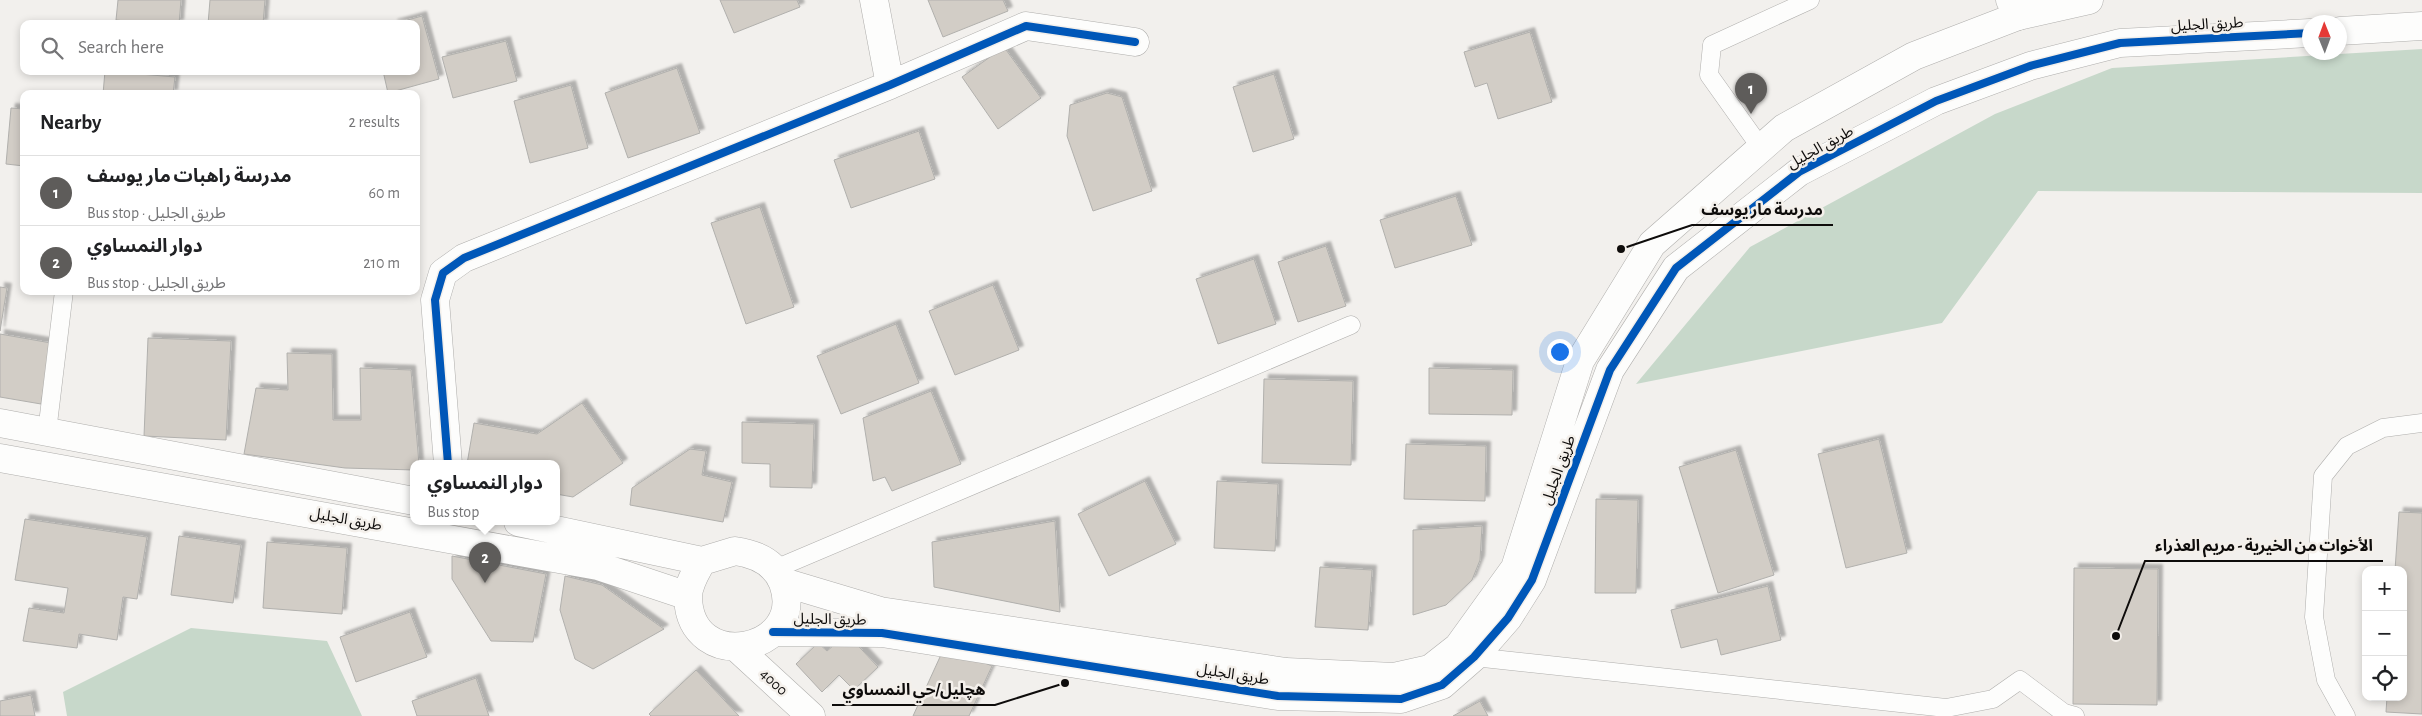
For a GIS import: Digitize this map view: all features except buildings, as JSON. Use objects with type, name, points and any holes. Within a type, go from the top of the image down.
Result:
[{"type":"street","points":[[874,0],[890,86]]},
{"type":"street","name":"طريق الجليل","points":[[779,575],[880,611],[1286,672],[1394,677],[1430,669],[1458,647],[1515,568],[1580,361],[1652,244],[1784,128],[1914,56],[2014,8],[2089,0]]},
{"type":"street","points":[[448,460],[435,300],[443,273],[464,258],[890,86],[1026,26],[1135,42]]},
{"type":"street","points":[[2347,31],[2422,26]]},
{"type":"street","name":"طريق الجليل","points":[[773,632],[882,633],[1278,696],[1401,699],[1442,685],[1474,658],[1508,618],[1532,580],[1610,370],[1676,268],[1799,172],[1936,101],[2030,66],[2120,43],[2302,33]]},
{"type":"street","name":"طريق الجليل","points":[[0,423],[410,500]]},
{"type":"street","name":"طريق الجليل","points":[[0,458],[598,566],[688,596]]},
{"type":"street","points":[[532,525],[702,561],[735,551],[750,553],[764,559],[779,575],[786,595],[785,608],[773,632],[751,646],[737,648],[719,645],[704,634],[692,620],[688,596],[692,581],[702,561]]},
{"type":"street","name":"4000","points":[[737,648],[811,716]]},
{"type":"lane","points":[[1760,148],[1710,75],[1712,44],[1810,0]]},
{"type":"lane","points":[[47,432],[64,295]]},
{"type":"lane","points":[[779,575],[1350,325]]},
{"type":"lane","points":[[2346,716],[2326,680],[2314,617],[2324,476],[2347,446],[2383,428],[2422,423]]},
{"type":"lane","points":[[1474,658],[1946,708],[1993,699],[2020,680],[2064,713],[2075,716]]},
{"type":"green space","points":[[2422,49],[2422,193],[2038,191],[1942,323],[1636,384],[1750,247],[1995,114],[2112,68],[2302,56],[2302,60],[2347,60],[2347,54]]},
{"type":"green space","points":[[191,628],[327,641],[362,716],[67,716],[63,692]]},
{"type":"cycle path","points":[[448,460],[435,300],[443,273],[464,258],[890,85],[1026,26],[1135,42]]},
{"type":"cycle path","points":[[773,632],[882,633],[1278,696],[1401,699],[1442,685],[1474,657],[1508,618],[1532,580],[1610,370],[1676,268],[1799,172],[1936,101],[2030,66],[2120,43],[2302,33]]},
{"type":"place","name":"مدرسة راهبات مار يوسف","points":[[1751,114]]},
{"type":"place","name":"مدرسة مار يوسف","points":[[1621,249]]},
{"type":"place","name":"دوار النمساوي","points":[[485,583]]},
{"type":"place","name":"الأخوات من الخيرية - مريم العذراء","points":[[2116,636]]},
{"type":"place","name":"هچليل/حي النمساوي","points":[[1065,683]]}]
